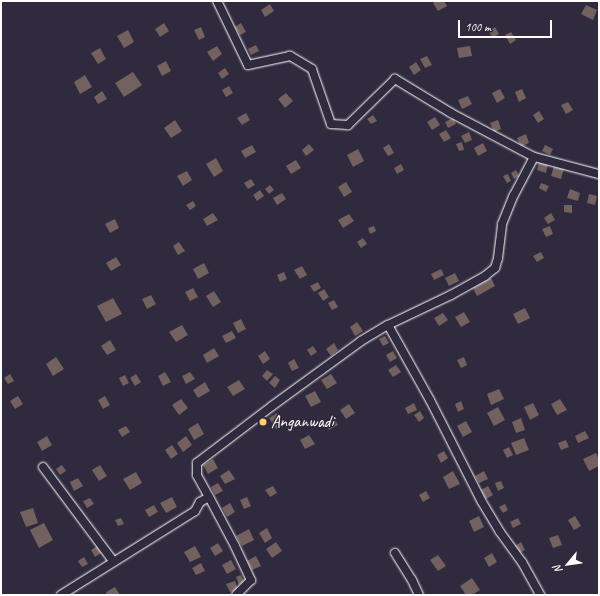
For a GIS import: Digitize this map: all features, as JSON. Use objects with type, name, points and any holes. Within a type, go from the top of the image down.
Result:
[{"type":"street","points":[[217,1],[248,65],[290,56],[312,69],[331,124],[348,125],[395,79],[451,113],[534,157],[599,174]]},
{"type":"street","points":[[236,595],[251,580],[235,546],[197,475],[196,464],[361,341],[388,325],[451,295],[484,276],[494,268],[498,258],[502,224],[514,195],[534,157]]},
{"type":"street","points":[[388,325],[430,400],[482,502],[500,532],[522,562],[540,595]]},
{"type":"street","points":[[43,467],[114,561]]},
{"type":"street","points":[[61,595],[195,511],[200,502],[209,498]]},
{"type":"street","points":[[395,553],[412,580],[419,595]]},
{"type":"building","points":[[436,1],[444,1],[447,6],[438,11],[433,3]]},
{"type":"building","points":[[270,4],[274,11],[265,17],[261,10]]},
{"type":"building","points":[[586,5],[597,10],[593,20],[581,14]]},
{"type":"building","points":[[164,23],[169,31],[160,37],[155,29]]},
{"type":"building","points":[[241,23],[246,32],[240,35],[235,27]]},
{"type":"building","points":[[201,27],[205,37],[199,40],[194,30]]},
{"type":"building","points":[[495,27],[499,34],[492,38],[489,31]]},
{"type":"building","points":[[128,30],[134,42],[124,48],[117,36]]},
{"type":"building","points":[[511,32],[516,40],[510,44],[505,35]]},
{"type":"building","points":[[256,45],[259,51],[251,55],[248,49]]},
{"type":"building","points":[[217,46],[222,54],[213,61],[207,52]]},
{"type":"building","points":[[470,46],[472,56],[459,58],[457,48]]},
{"type":"building","points":[[100,48],[106,59],[98,64],[91,53]]},
{"type":"building","points":[[427,56],[432,65],[425,68],[420,59]]},
{"type":"building","points":[[166,61],[171,71],[162,76],[157,66]]},
{"type":"building","points":[[416,62],[421,70],[414,75],[409,67]]},
{"type":"building","points":[[225,68],[229,74],[222,79],[218,73]]},
{"type":"building","points":[[133,72],[142,85],[124,97],[115,83]]},
{"type":"building","points":[[85,75],[92,87],[80,94],[74,82]]},
{"type":"building","points":[[229,86],[233,93],[226,97],[222,90]]},
{"type":"building","points":[[500,89],[505,98],[497,103],[492,93]]},
{"type":"building","points":[[522,89],[526,98],[519,102],[515,92]]},
{"type":"building","points":[[102,91],[107,99],[98,104],[94,97]]},
{"type":"building","points":[[286,93],[293,101],[285,108],[278,99]]},
{"type":"building","points":[[468,96],[472,104],[462,109],[458,100]]},
{"type":"building","points":[[568,102],[573,110],[566,114],[561,105]]},
{"type":"building","points":[[539,111],[544,119],[538,123],[533,115]]},
{"type":"building","points":[[246,113],[250,120],[242,125],[237,118]]},
{"type":"building","points":[[373,115],[377,121],[371,124],[367,119]]},
{"type":"building","points":[[435,117],[440,125],[432,130],[427,122]]},
{"type":"building","points":[[453,118],[456,124],[448,128],[445,122]]},
{"type":"building","points":[[175,120],[182,131],[171,138],[164,128]]},
{"type":"building","points":[[498,120],[501,129],[494,132],[490,123]]},
{"type":"building","points":[[446,130],[451,138],[444,142],[439,134]]},
{"type":"building","points":[[469,132],[472,140],[465,143],[461,136]]},
{"type":"building","points":[[526,134],[529,143],[521,147],[517,138]]},
{"type":"building","points":[[462,142],[464,150],[459,151],[456,144]]},
{"type":"building","points":[[483,143],[487,151],[478,156],[474,148]]},
{"type":"building","points":[[309,144],[314,150],[306,156],[302,150]]},
{"type":"building","points":[[389,144],[394,153],[388,156],[383,148]]},
{"type":"building","points":[[252,145],[256,152],[245,158],[241,151]]},
{"type":"building","points":[[545,145],[553,149],[550,155],[542,151]]},
{"type":"building","points":[[358,149],[364,161],[353,167],[347,155]]},
{"type":"building","points":[[216,158],[223,171],[214,177],[206,164]]},
{"type":"building","points":[[296,160],[301,168],[291,174],[286,166]]},
{"type":"building","points":[[539,162],[548,164],[546,173],[537,170]]},
{"type":"building","points":[[401,164],[404,170],[397,174],[394,168]]},
{"type":"building","points":[[554,166],[564,169],[561,179],[551,176]]},
{"type":"building","points":[[516,170],[519,176],[514,179],[511,173]]},
{"type":"building","points":[[187,171],[192,180],[183,186],[177,176]]},
{"type":"building","points":[[508,174],[511,181],[507,183],[503,176]]},
{"type":"building","points":[[251,179],[255,185],[248,189],[244,183]]},
{"type":"building","points":[[346,182],[352,192],[344,197],[338,187]]},
{"type":"building","points":[[541,183],[549,186],[546,192],[539,188]]},
{"type":"building","points":[[270,185],[274,190],[269,194],[265,189]]},
{"type":"building","points":[[570,189],[580,193],[578,201],[567,198]]},
{"type":"building","points":[[260,190],[264,196],[257,201],[253,195]]},
{"type":"building","points":[[282,193],[286,199],[277,205],[273,198]]},
{"type":"building","points":[[589,194],[597,196],[595,205],[587,203]]},
{"type":"building","points":[[193,201],[196,206],[190,210],[186,205]]},
{"type":"building","points":[[564,205],[572,205],[572,213],[564,212]]},
{"type":"building","points":[[213,213],[218,220],[207,226],[203,219]]},
{"type":"building","points":[[551,213],[555,220],[548,224],[544,218]]},
{"type":"building","points":[[349,214],[354,221],[343,228],[338,220]]},
{"type":"building","points":[[115,219],[119,228],[110,233],[105,224]]},
{"type":"building","points":[[374,226],[376,231],[370,234],[368,228]]},
{"type":"building","points":[[550,226],[553,234],[546,237],[542,229]]},
{"type":"building","points":[[363,238],[367,244],[361,248],[357,242]]},
{"type":"building","points":[[179,242],[185,251],[178,255],[173,246]]},
{"type":"building","points":[[541,252],[544,258],[537,262],[533,256]]},
{"type":"building","points":[[116,257],[121,265],[111,271],[106,263]]},
{"type":"building","points":[[204,263],[209,273],[198,279],[193,269]]},
{"type":"building","points":[[302,266],[307,275],[300,279],[294,270]]},
{"type":"building","points":[[441,269],[444,275],[434,280],[431,274]]},
{"type":"building","points":[[284,272],[287,279],[280,282],[277,275]]},
{"type":"building","points":[[455,273],[459,281],[449,286],[445,278]]},
{"type":"building","points":[[491,278],[495,286],[477,296],[473,288]]},
{"type":"building","points":[[318,282],[321,288],[314,292],[310,286]]},
{"type":"building","points":[[193,288],[198,297],[190,301],[185,292]]},
{"type":"building","points":[[324,289],[329,297],[323,301],[318,293]]},
{"type":"building","points":[[214,291],[221,302],[213,307],[206,296]]},
{"type":"building","points":[[151,295],[156,304],[147,309],[142,299]]},
{"type":"building","points":[[113,298],[122,314],[106,322],[97,306]]},
{"type":"building","points":[[334,300],[338,307],[332,310],[328,303]]},
{"type":"building","points":[[525,308],[530,318],[518,324],[513,314]]},
{"type":"building","points":[[464,312],[470,322],[461,327],[455,317]]},
{"type":"building","points":[[443,313],[448,320],[439,326],[434,318]]},
{"type":"building","points":[[241,319],[246,329],[238,333],[233,323]]},
{"type":"building","points":[[357,322],[363,331],[355,336],[350,327]]},
{"type":"building","points":[[182,325],[188,335],[176,342],[169,332]]},
{"type":"building","points":[[232,331],[236,338],[226,343],[222,336]]},
{"type":"building","points":[[385,336],[389,343],[383,346],[379,339]]},
{"type":"building","points":[[110,340],[116,350],[107,355],[101,346]]},
{"type":"building","points":[[334,343],[338,350],[331,356],[326,349]]},
{"type":"building","points":[[313,346],[317,352],[311,356],[307,350]]},
{"type":"building","points":[[214,348],[219,356],[207,363],[203,355]]},
{"type":"building","points":[[265,351],[270,359],[263,364],[258,356]]},
{"type":"building","points":[[393,351],[397,358],[390,362],[386,355]]},
{"type":"building","points":[[56,357],[64,369],[53,376],[46,364]]},
{"type":"building","points":[[464,357],[467,365],[461,368],[457,360]]},
{"type":"building","points":[[294,359],[299,368],[292,371],[288,363]]},
{"type":"building","points":[[396,365],[401,372],[393,377],[388,370]]},
{"type":"building","points":[[267,370],[273,374],[267,381],[262,376]]},
{"type":"building","points":[[165,372],[171,382],[163,386],[158,376]]},
{"type":"building","points":[[190,372],[195,379],[186,384],[182,376]]},
{"type":"building","points":[[10,374],[14,381],[8,384],[4,378]]},
{"type":"building","points":[[136,374],[141,382],[135,386],[130,378]]},
{"type":"building","points":[[331,374],[337,383],[327,389],[321,380]]},
{"type":"building","points":[[125,375],[129,383],[123,386],[119,378]]},
{"type":"building","points":[[275,376],[280,380],[275,388],[269,383]]},
{"type":"building","points":[[239,380],[245,389],[233,396],[227,387]]},
{"type":"building","points":[[205,382],[210,391],[198,398],[193,390]]},
{"type":"building","points":[[499,389],[504,399],[491,405],[487,394]]},
{"type":"building","points":[[315,391],[321,402],[311,407],[305,396]]},
{"type":"building","points":[[18,396],[23,404],[15,409],[10,401]]},
{"type":"building","points":[[105,396],[110,405],[103,409],[98,400]]},
{"type":"building","points":[[181,399],[188,408],[179,415],[172,405]]},
{"type":"building","points":[[560,399],[567,410],[557,415],[551,404]]},
{"type":"building","points":[[461,401],[464,409],[458,412],[455,404]]},
{"type":"building","points":[[414,403],[417,410],[408,414],[405,408]]},
{"type":"building","points":[[533,403],[539,415],[530,420],[524,407]]},
{"type":"building","points":[[349,404],[355,413],[346,419],[340,410]]},
{"type":"building","points":[[498,407],[505,420],[494,426],[487,413]]},
{"type":"building","points":[[420,411],[424,418],[419,422],[414,415]]},
{"type":"building","points":[[277,413],[284,424],[276,429],[269,418]]},
{"type":"building","name":"Anganwadi","points":[[264,417],[269,423],[261,426],[258,421]]},
{"type":"building","points":[[334,418],[338,425],[329,430],[325,423]]},
{"type":"building","points":[[521,418],[525,430],[516,433],[512,422]]},
{"type":"building","points":[[466,421],[472,432],[463,437],[457,426]]},
{"type":"building","points":[[198,423],[204,434],[194,440],[188,429]]},
{"type":"building","points":[[126,426],[130,432],[122,437],[118,430]]},
{"type":"building","points":[[585,431],[589,438],[578,443],[575,436]]},
{"type":"building","points":[[309,435],[315,444],[305,449],[300,440]]},
{"type":"building","points":[[47,436],[52,445],[42,451],[37,442]]},
{"type":"building","points":[[186,436],[192,445],[183,452],[177,443]]},
{"type":"building","points":[[524,438],[529,450],[516,455],[511,443]]},
{"type":"building","points":[[566,440],[569,447],[561,450],[558,443]]},
{"type":"building","points":[[172,445],[178,454],[171,459],[165,450]]},
{"type":"building","points":[[509,447],[513,455],[507,458],[503,450]]},
{"type":"building","points":[[444,451],[448,458],[441,463],[437,455]]},
{"type":"building","points":[[596,453],[599,460],[599,466],[589,471],[583,459]]},
{"type":"building","points":[[213,459],[218,468],[208,474],[203,465]]},
{"type":"building","points":[[62,465],[66,471],[60,475],[56,469]]},
{"type":"building","points":[[100,465],[107,476],[99,481],[92,470]]},
{"type":"building","points":[[229,470],[235,479],[225,484],[220,476]]},
{"type":"building","points":[[453,471],[460,484],[449,489],[443,477]]},
{"type":"building","points":[[484,471],[488,479],[479,483],[475,476]]},
{"type":"building","points":[[136,472],[142,483],[130,490],[123,479]]},
{"type":"building","points":[[78,478],[83,486],[74,491],[70,482]]},
{"type":"building","points":[[501,481],[504,488],[498,491],[495,483]]},
{"type":"building","points":[[218,483],[223,491],[215,495],[211,487]]},
{"type":"building","points":[[273,486],[277,493],[270,497],[265,490]]},
{"type":"building","points":[[488,486],[493,495],[486,499],[481,490]]},
{"type":"building","points":[[426,491],[430,498],[423,502],[419,495]]},
{"type":"building","points":[[172,497],[177,507],[166,513],[160,503]]},
{"type":"building","points":[[247,497],[251,506],[244,509],[240,500]]},
{"type":"building","points":[[90,498],[94,504],[87,508],[83,501]]},
{"type":"building","points":[[230,503],[235,512],[227,517],[222,508]]},
{"type":"building","points":[[505,504],[508,510],[503,513],[499,507]]},
{"type":"building","points":[[154,505],[158,512],[149,517],[145,510]]},
{"type":"building","points":[[33,508],[38,523],[26,527],[20,512]]},
{"type":"building","points":[[479,516],[484,527],[474,532],[469,521]]},
{"type":"building","points":[[575,516],[581,526],[574,530],[568,520]]},
{"type":"building","points":[[121,518],[124,524],[118,526],[115,520]]},
{"type":"building","points":[[518,518],[521,524],[513,528],[510,522]]},
{"type":"building","points":[[44,523],[53,540],[39,548],[30,530]]},
{"type":"building","points":[[267,528],[272,538],[265,543],[259,533]]},
{"type":"building","points":[[249,529],[254,540],[242,546],[236,536]]},
{"type":"building","points":[[558,535],[562,545],[553,548],[549,538]]},
{"type":"building","points":[[276,542],[282,551],[272,558],[266,549]]},
{"type":"building","points":[[521,542],[525,550],[519,553],[515,546]]},
{"type":"building","points":[[218,543],[223,551],[215,556],[210,548]]},
{"type":"building","points":[[97,546],[101,553],[95,557],[91,550]]},
{"type":"building","points":[[195,546],[201,557],[190,562],[184,552]]},
{"type":"building","points":[[492,553],[497,562],[489,567],[484,558]]},
{"type":"building","points":[[438,555],[446,566],[438,571],[430,560]]},
{"type":"building","points":[[256,556],[261,566],[252,570],[247,561]]},
{"type":"building","points":[[84,557],[88,564],[82,567],[78,561]]},
{"type":"building","points":[[231,560],[236,569],[227,574],[222,565]]},
{"type":"building","points":[[201,563],[205,571],[196,575],[192,568]]},
{"type":"building","points":[[241,575],[244,582],[239,585],[236,577]]},
{"type":"building","points":[[472,578],[480,590],[472,595],[466,595],[460,586]]},
{"type":"building","points":[[235,581],[238,589],[230,592],[226,584]]},
{"type":"building","points":[[115,587],[120,595],[107,595],[106,592]]},
{"type":"place","name":"Anganwadi","points":[[263,422]]}]
